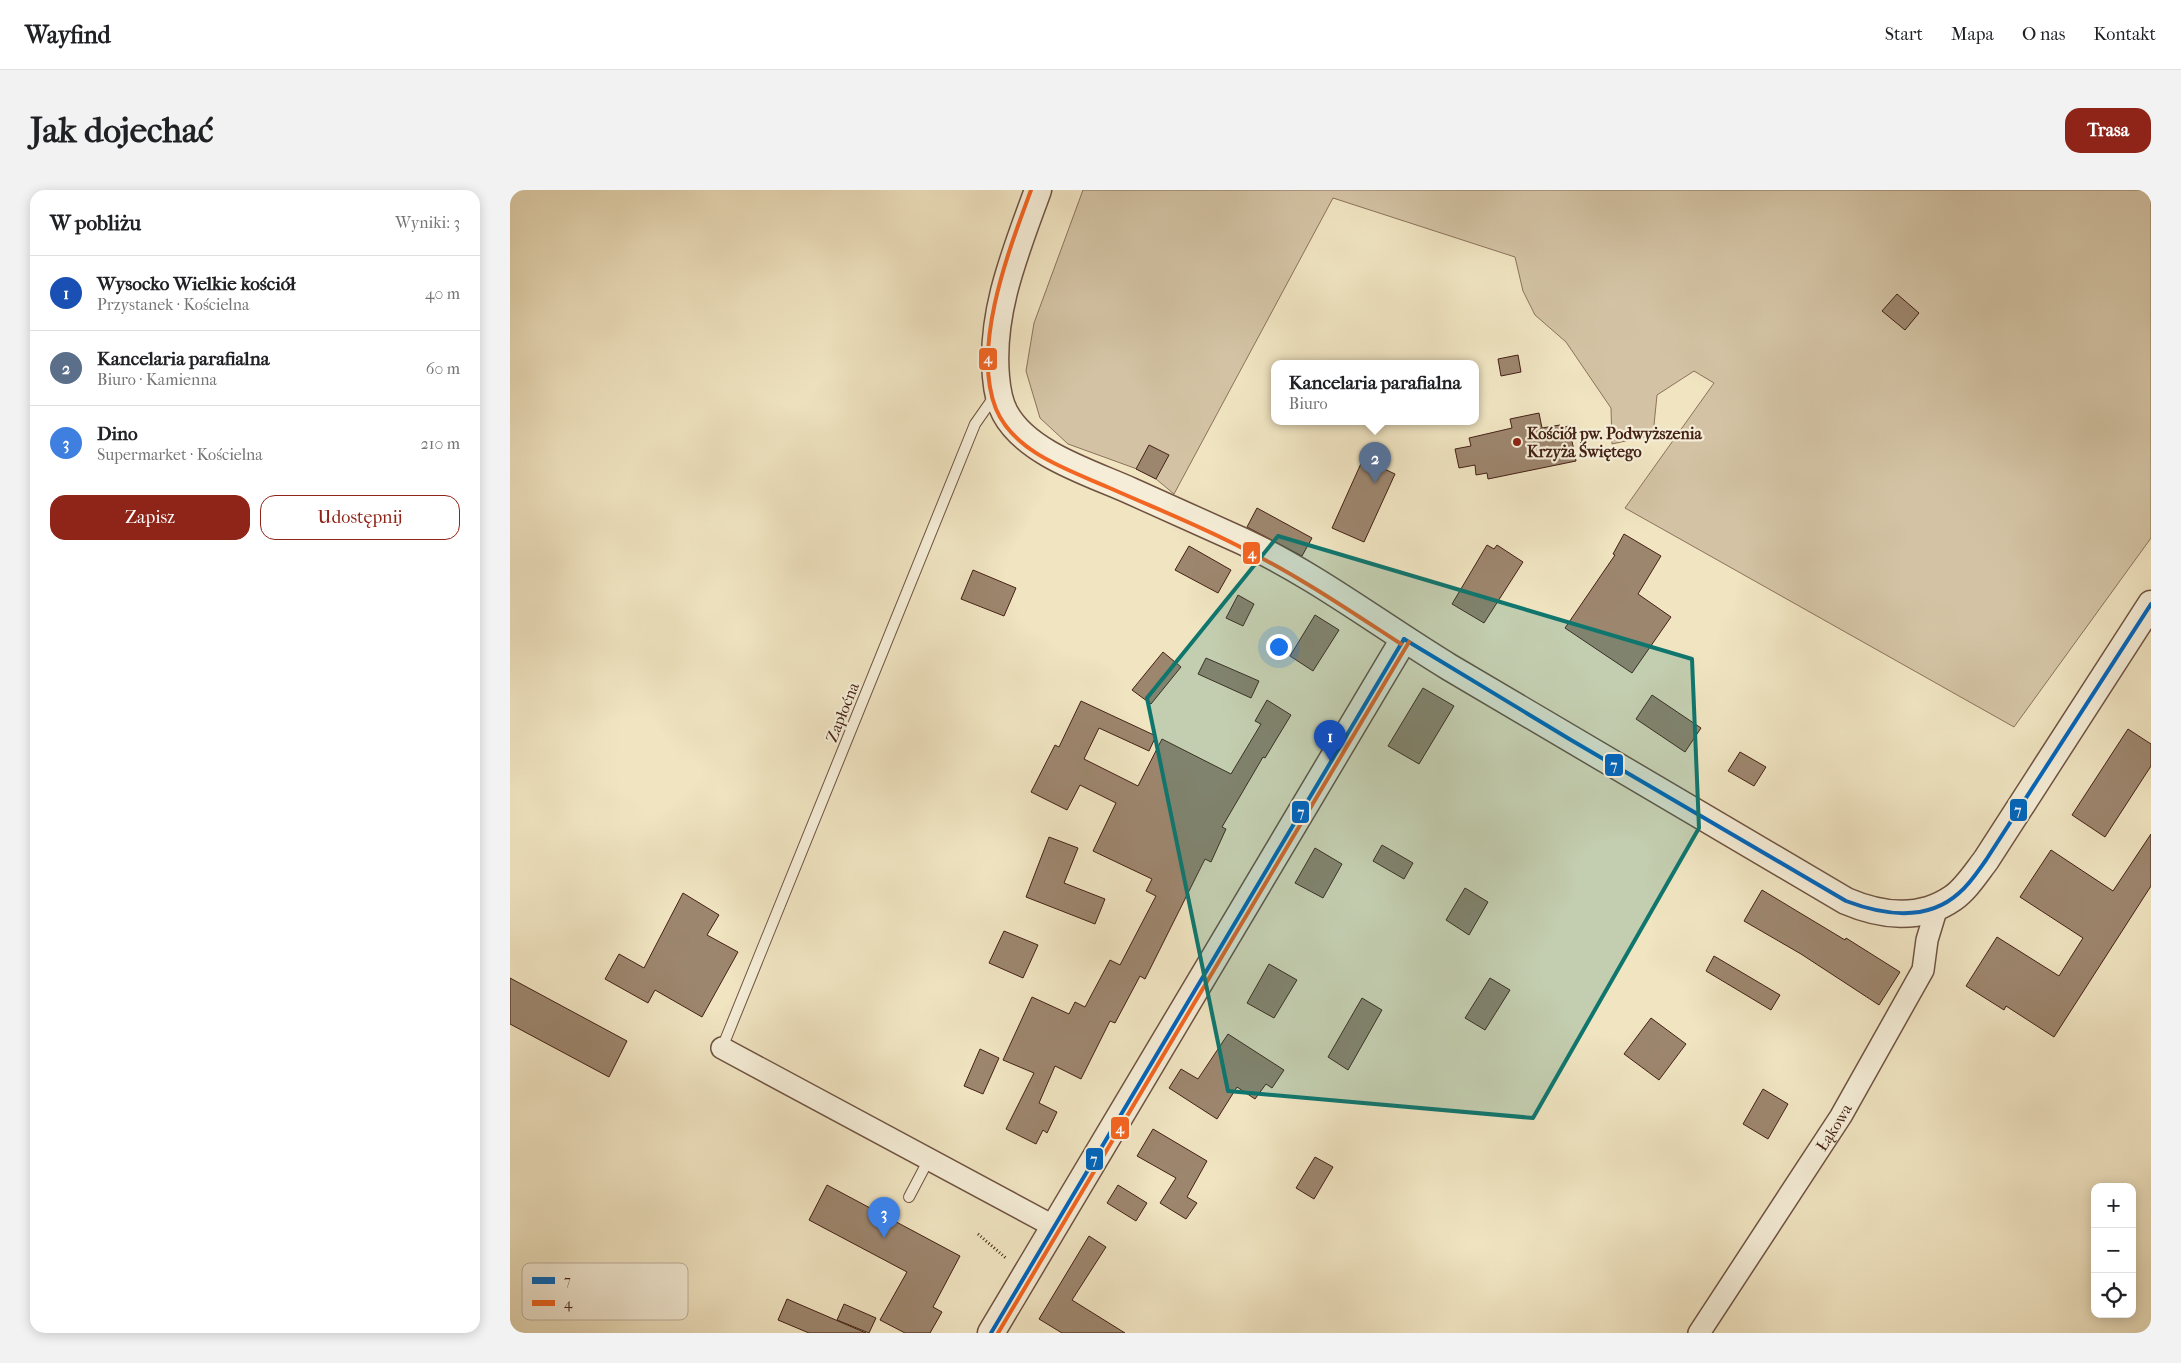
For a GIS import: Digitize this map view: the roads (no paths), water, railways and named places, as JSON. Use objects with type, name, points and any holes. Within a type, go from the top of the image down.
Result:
[{"type":"street","points":[[1038,190],[1010,267],[998,317],[994,352],[998,392],[1004,412],[1021,433],[1050,455],[1246,543],[1293,568],[1404,639],[1580,745],[1846,901],[1867,910],[1888,914],[1921,912],[1937,907],[1954,897],[1970,881],[1986,860],[2151,604]]},
{"type":"street","points":[[990,1333],[1404,639]]},
{"type":"street","name":"Łąkowa","points":[[1700,1333],[1841,1116],[1918,979],[1923,970],[1927,940],[1937,907]]},
{"type":"street","points":[[722,1048],[1053,1226]]},
{"type":"lane","name":"Zapłoćna","points":[[722,1048],[975,424],[998,392]]},
{"type":"lane","points":[[909,1197],[929,1159]]},
{"type":"place","name":"Kościół pw. Podwyższenia Krzyża Świętego","points":[[1517,442]]},
{"type":"place","name":"Kancelaria parafialna","points":[[1375,483]]},
{"type":"place","name":"Wysocko Wielkie kościół","points":[[1330,761]]},
{"type":"place","name":"Dino","points":[[884,1238]]}]
